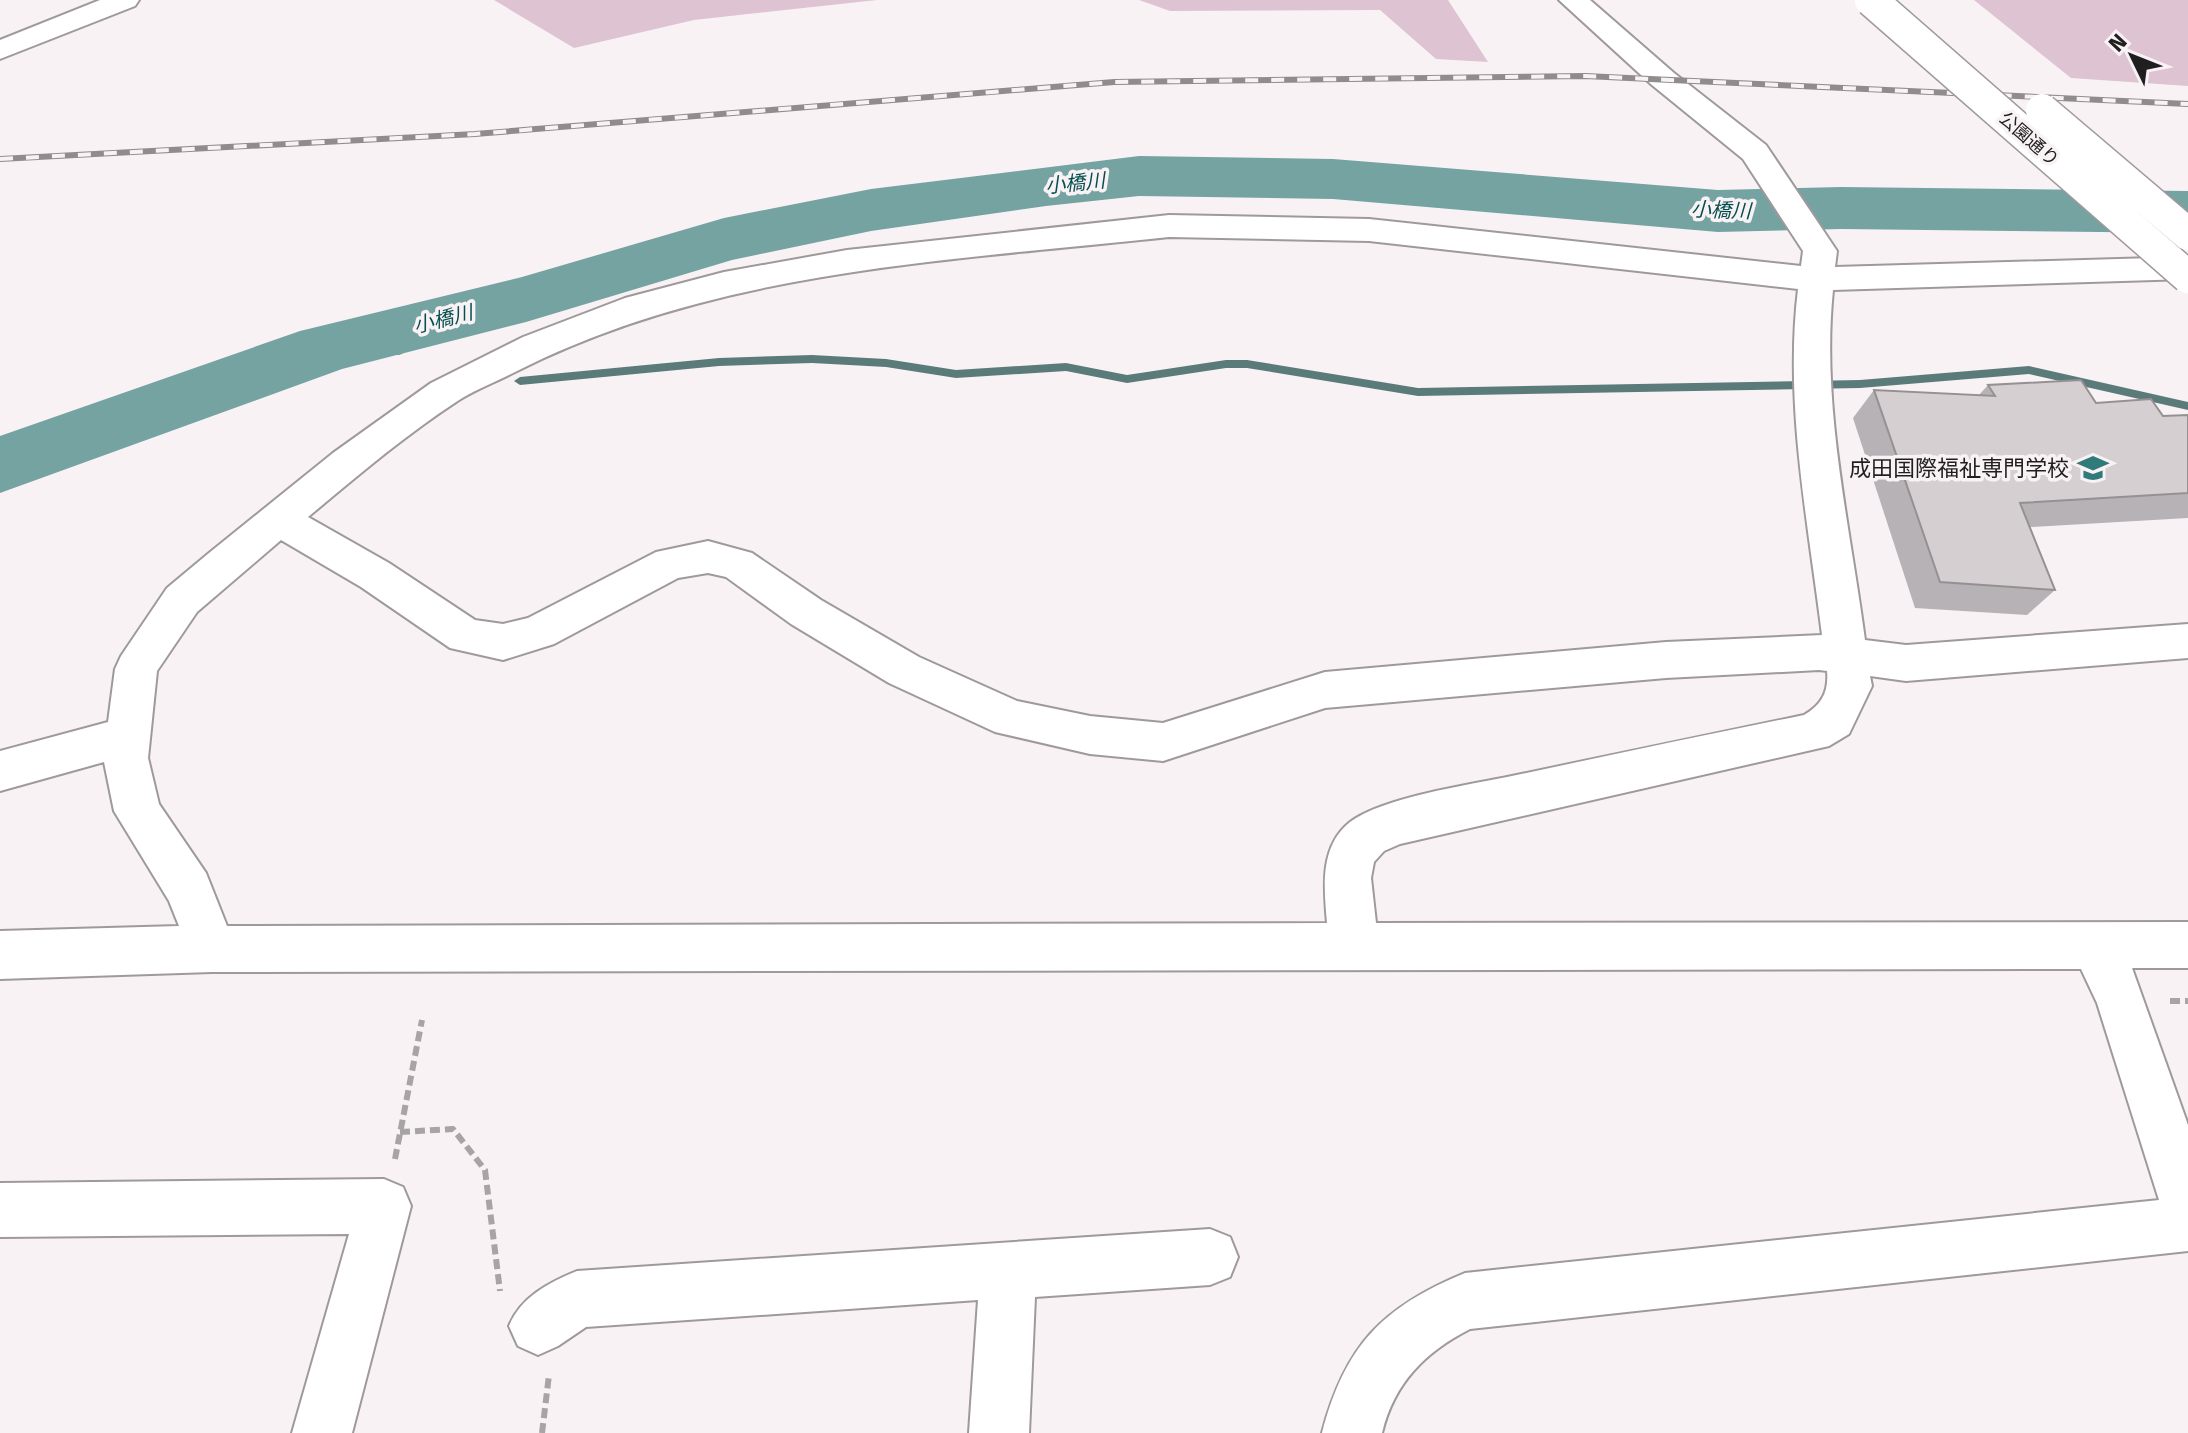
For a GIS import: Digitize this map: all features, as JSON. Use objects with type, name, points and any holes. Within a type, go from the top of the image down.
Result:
[{"type":"street","points":[[0,50],[125,0]]},
{"type":"street","points":[[1354,946],[1347,878],[1353,852],[1368,836],[1393,825],[1453,809],[1813,732],[1833,721],[1845,702],[1850,686],[1812,385],[1818,265],[1755,152],[1663,79],[1573,0]]},
{"type":"street","name":"公園通り","points":[[1871,0],[2188,277]]},
{"type":"street","name":"公園通り","points":[[1912,0],[2188,234]]},
{"type":"street","points":[[212,949],[189,889],[137,811],[126,758],[136,669],[159,631],[182,600],[278,519],[444,392],[536,346],[625,310],[724,284],[847,261],[1169,226],[1369,230],[1818,265],[2188,268]]},
{"type":"street","points":[[278,519],[375,575],[465,636],[503,642],[539,632],[670,563],[708,557],[738,564],[806,612],[904,670],[1011,719],[1090,735],[1163,742],[1325,690],[1666,660],[1819,652],[1906,663],[2188,641]]},
{"type":"street","points":[[0,771],[127,736]]},
{"type":"street","points":[[0,955],[212,949],[2188,945]]},
{"type":"street","points":[[2096,946],[2121,1001],[2188,1206]]},
{"type":"street","points":[[0,1210],[384,1206],[322,1433]]},
{"type":"street","points":[[1352,1433],[1358,1403],[1385,1353],[1424,1320],[1465,1301],[2188,1224]]},
{"type":"street","points":[[538,1326],[577,1299],[1210,1257]]},
{"type":"street","points":[[999,1433],[1008,1271]]},
{"type":"path","points":[[384,1206],[422,1020]]},
{"type":"path","points":[[400,1132],[453,1129],[485,1170]]},
{"type":"shaded area","points":[[494,0],[877,0],[694,20],[574,48]]},
{"type":"shaded area","points":[[1139,0],[1448,0],[1488,62],[1436,59],[1380,10],[1170,11]]},
{"type":"shaded area","points":[[1974,0],[2188,0],[2188,86],[2071,78]]},
{"type":"building","points":[[2081,380],[2096,403],[2151,399],[2163,416],[2188,415],[2188,493],[2020,503],[2055,590],[1940,582],[1874,390],[1995,396],[1988,385]]},
{"type":"waterway","name":"小橋川","points":[[0,465],[325,348],[526,299],[724,240],[871,210],[1046,186],[1139,176],[1333,179],[1718,211],[1841,208],[2188,212]]},
{"type":"waterway","points":[[388,333],[398,351]]},
{"type":"waterway","points":[[520,381],[719,362],[812,359],[886,363],[956,374],[1066,367],[1127,379],[1226,364],[1247,364],[1418,392],[1860,384],[2029,370],[2188,406]]},
{"type":"railway","points":[[0,159],[475,134],[1114,82],[1585,76],[2188,104]]},
{"type":"place","name":"成田国際福祉専門学校","points":[[2093,468]]}]
